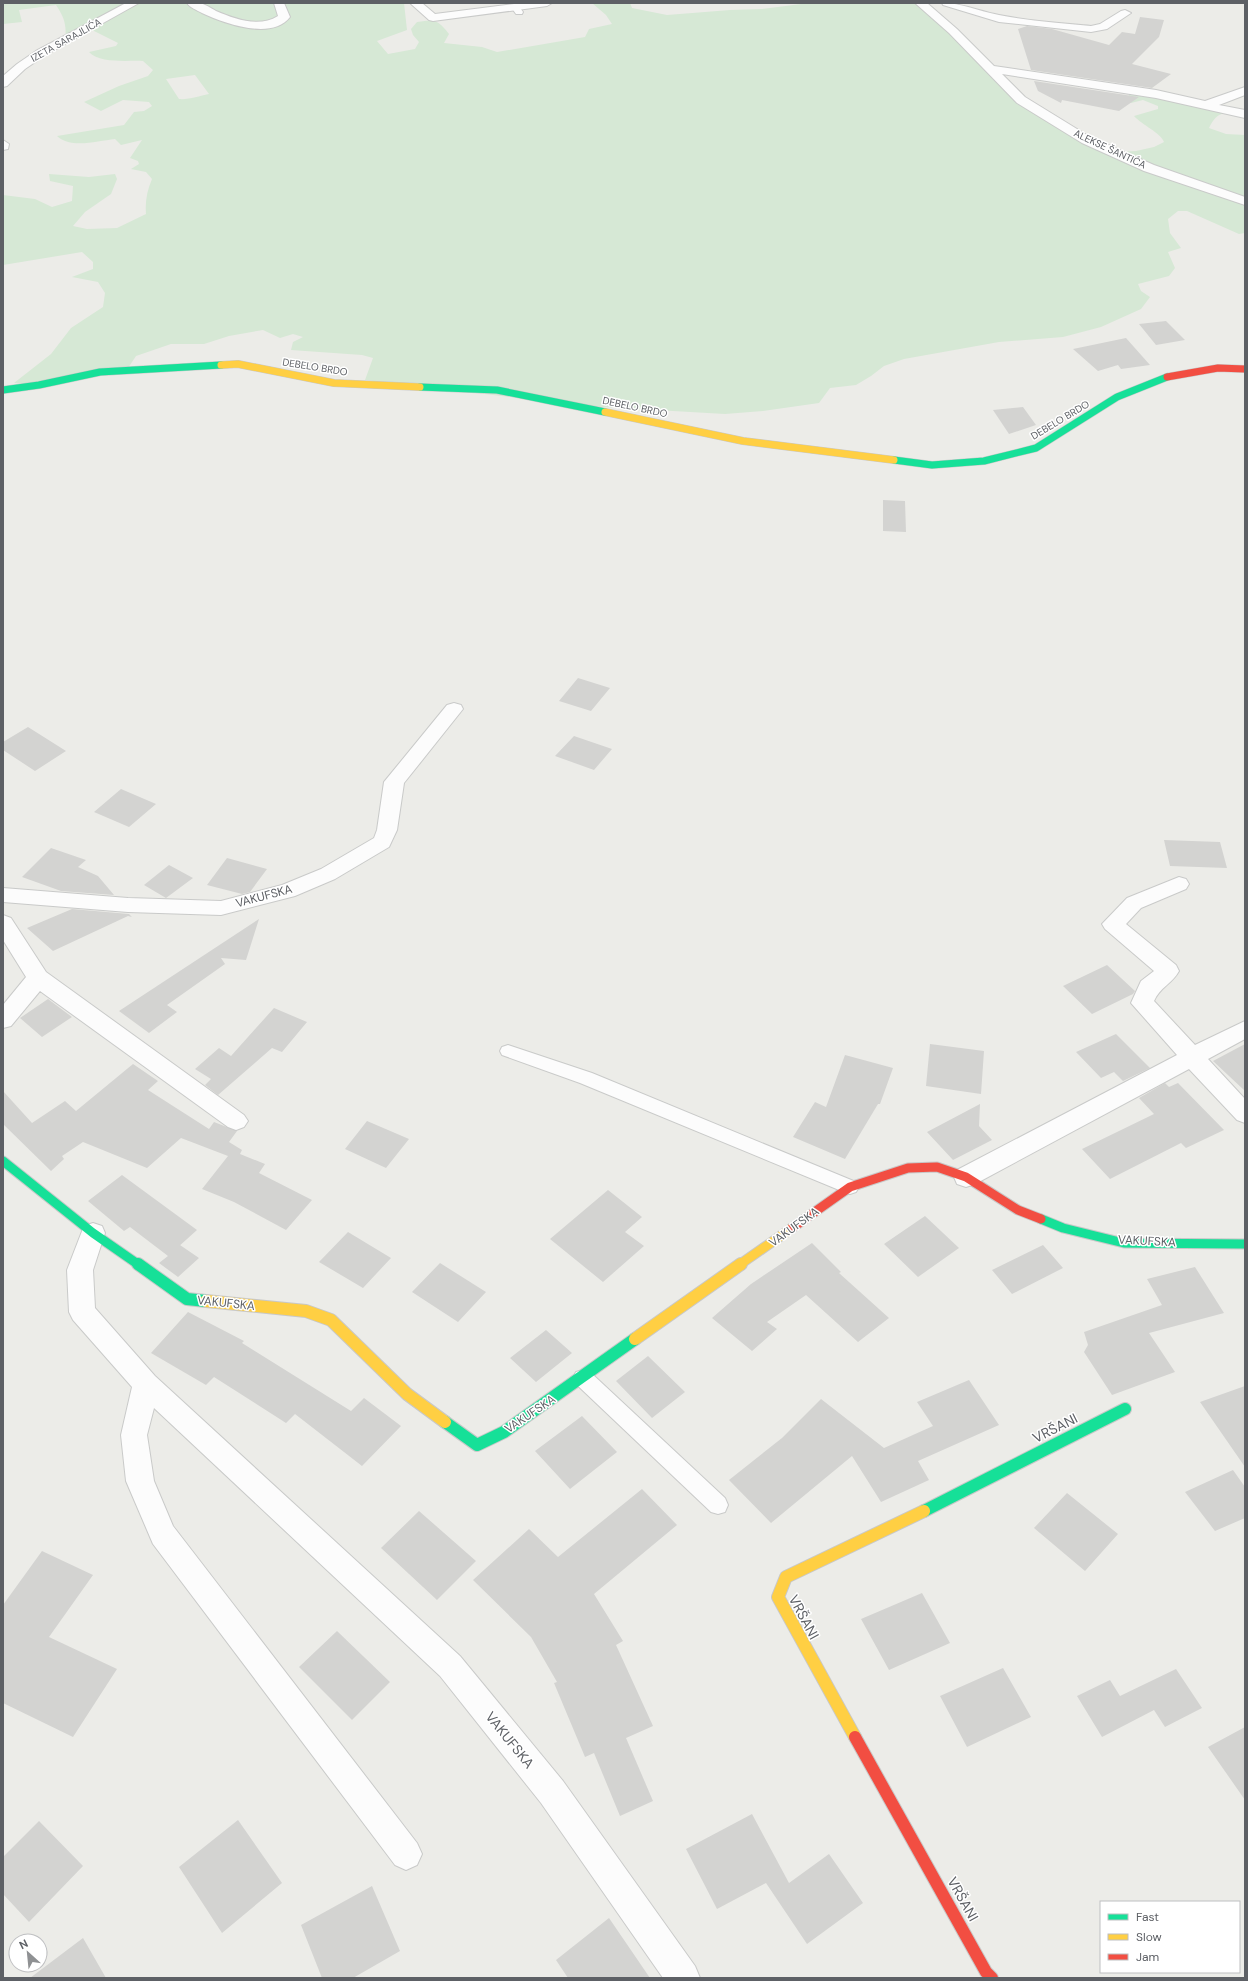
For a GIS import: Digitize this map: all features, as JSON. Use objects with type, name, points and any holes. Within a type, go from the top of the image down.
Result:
[{"type":"street","name":"IZETA SARAJLIĆA","points":[[3,83],[11,74],[29,60],[50,47],[134,3]]},
{"type":"street","points":[[192,3],[227,20],[253,25],[274,23],[284,17],[279,3]]},
{"type":"street","points":[[415,3],[433,18],[443,19],[517,10],[531,4],[547,3]]},
{"type":"street","name":"ALEKSE ŠANTIĆA","points":[[920,3],[953,31],[1021,100],[1086,140],[1149,168],[1245,201]]},
{"type":"street","points":[[947,3],[976,14],[996,18],[1091,29],[1103,27],[1124,13]]},
{"type":"street","points":[[991,69],[1149,93],[1245,114]]},
{"type":"street","points":[[1207,105],[1245,91]]},
{"type":"street","name":"DEBELO BRDO","points":[[3,390],[39,385],[100,372],[238,364],[334,383],[497,390],[743,441],[932,465],[984,461],[1036,448],[1117,397],[1172,375],[1218,368],[1245,369]]},
{"type":"street","name":"VAKUFSKA","points":[[3,895],[128,905],[221,908],[288,892],[328,874],[382,842],[386,830],[394,782],[454,709]]},
{"type":"street","points":[[1179,884],[1134,903],[1113,924],[1168,971],[1148,987],[1142,1003],[1190,1057],[1245,1114]]},
{"type":"street","points":[[3,923],[38,978],[236,1120]]},
{"type":"street","points":[[3,1020],[38,978]]},
{"type":"street","points":[[966,1177],[1245,1029]]},
{"type":"street","name":"VAKUFSKA","points":[[3,1161],[93,1234],[187,1299],[306,1311],[331,1320],[407,1394],[476,1445],[504,1432],[583,1378],[850,1187],[908,1168],[937,1167],[966,1177],[1018,1210],[1063,1228],[1124,1243],[1245,1244]]},
{"type":"street","name":"VAKUFSKA","points":[[93,1234],[80,1270],[82,1312],[146,1384],[450,1666],[552,1792],[683,1978]]},
{"type":"street","points":[[146,1384],[134,1435],[140,1481],[163,1535],[406,1854]]},
{"type":"street","name":"VRŠANI","points":[[992,1978],[986,1972],[778,1596],[786,1577],[923,1512],[1125,1409]]},
{"type":"lane","points":[[508,1051],[586,1078],[850,1187]]},
{"type":"lane","points":[[583,1378],[718,1505]]},
{"type":"green space","points":[[3,3],[404,3],[407,30],[377,41],[388,54],[415,49],[419,42],[413,35],[411,29],[417,22],[428,21],[439,23],[449,34],[444,43],[482,47],[497,52],[585,37],[589,29],[612,24],[606,15],[592,3],[630,3],[632,8],[667,15],[762,9],[809,3],[920,3],[1021,100],[1117,152],[1136,151],[1154,147],[1164,142],[1159,135],[1134,116],[1158,109],[1158,106],[1143,100],[1131,103],[1128,100],[1130,90],[1238,112],[1220,114],[1209,128],[1226,134],[1245,135],[1245,233],[1239,234],[1187,211],[1178,211],[1168,219],[1170,233],[1181,248],[1168,252],[1175,268],[1169,276],[1138,284],[1141,291],[1150,297],[1141,309],[1101,327],[1063,337],[999,342],[904,359],[884,366],[856,385],[830,388],[819,403],[763,411],[725,414],[586,406],[365,380],[373,358],[362,355],[291,350],[293,342],[303,337],[293,334],[280,338],[263,330],[229,336],[204,344],[171,344],[136,356],[126,371],[39,385],[14,383],[51,354],[71,328],[103,307],[105,293],[98,282],[72,277],[93,269],[93,262],[82,252],[3,265],[3,195],[35,199],[52,207],[72,201],[73,186],[50,181],[49,174],[89,177],[115,174],[117,179],[111,194],[85,212],[73,226],[87,229],[117,228],[146,214],[147,196],[152,179],[146,172],[131,169],[139,164],[138,161],[130,158],[142,140],[121,145],[115,139],[77,143],[63,140],[57,136],[124,125],[134,112],[144,111],[152,106],[149,102],[123,100],[101,111],[84,102],[119,86],[148,76],[153,70],[143,61],[107,60],[94,56],[89,52],[116,46],[118,43],[88,28],[65,39],[66,29],[64,21],[56,5],[19,10],[22,22],[3,24]],"holes":[[[195,75],[209,94],[179,99],[166,79]]]},
{"type":"building","points":[[1140,17],[1164,20],[1159,37],[1132,64],[1171,74],[1152,88],[1031,70],[1018,29],[1027,26],[1052,29],[1109,45],[1122,32],[1135,34]]},
{"type":"building","points":[[1034,81],[1139,97],[1119,111],[1062,100],[1061,103],[1038,91]]},
{"type":"building","points":[[1166,321],[1185,340],[1156,345],[1139,324]]},
{"type":"building","points":[[1126,338],[1150,365],[1121,369],[1118,365],[1098,371],[1073,349]]},
{"type":"building","points":[[1023,407],[1036,425],[1009,434],[993,410]]},
{"type":"building","points":[[883,500],[905,501],[906,532],[883,531]]},
{"type":"building","points":[[578,678],[610,688],[591,711],[559,701]]},
{"type":"building","points":[[28,727],[66,751],[35,771],[3,750],[3,742]]},
{"type":"building","points":[[574,736],[612,749],[594,770],[555,756]]},
{"type":"building","points":[[121,789],[156,804],[129,827],[94,812]]},
{"type":"building","points":[[1164,840],[1220,842],[1227,868],[1170,866]]},
{"type":"building","points":[[51,848],[86,860],[78,867],[98,876],[114,895],[61,891],[22,877]]},
{"type":"building","points":[[227,858],[267,869],[250,892],[242,894],[207,885]]},
{"type":"building","points":[[169,865],[193,878],[166,898],[144,885]]},
{"type":"building","points":[[72,909],[129,914],[132,917],[128,916],[53,951],[27,928]]},
{"type":"building","points":[[259,919],[246,960],[221,958],[225,964],[167,1005],[177,1012],[149,1033],[119,1011]]},
{"type":"building","points":[[1107,965],[1135,991],[1133,994],[1092,1014],[1063,986]]},
{"type":"building","points":[[48,999],[72,1017],[42,1037],[20,1018]]},
{"type":"building","points":[[274,1008],[307,1022],[282,1052],[272,1048],[218,1095],[205,1085],[211,1079],[195,1069],[219,1048],[231,1056]]},
{"type":"building","points":[[1116,1034],[1150,1068],[1123,1081],[1114,1072],[1101,1078],[1076,1052]]},
{"type":"building","points":[[930,1044],[984,1051],[981,1094],[926,1086]]},
{"type":"building","points":[[1245,1044],[1245,1091],[1213,1061]]},
{"type":"building","points":[[845,1055],[893,1068],[880,1104],[878,1104],[845,1159],[793,1137],[815,1102],[826,1107]]},
{"type":"building","points":[[133,1064],[158,1081],[148,1090],[209,1129],[214,1122],[237,1131],[229,1142],[242,1150],[240,1154],[265,1164],[259,1173],[312,1200],[286,1230],[234,1202],[202,1189],[228,1156],[181,1138],[147,1168],[83,1142],[62,1156],[64,1159],[51,1171],[3,1124],[3,1091],[32,1123],[65,1101],[76,1111]]},
{"type":"building","points":[[1165,1083],[1169,1087],[1178,1083],[1224,1130],[1186,1148],[1181,1143],[1110,1179],[1082,1149],[1154,1114],[1139,1098]]},
{"type":"building","points":[[980,1104],[979,1126],[992,1140],[953,1160],[927,1132]]},
{"type":"building","points":[[367,1121],[409,1139],[386,1168],[345,1149]]},
{"type":"building","points":[[122,1175],[197,1230],[180,1245],[199,1258],[178,1277],[159,1263],[168,1256],[130,1227],[124,1231],[88,1201]]},
{"type":"building","points":[[608,1190],[642,1217],[625,1232],[644,1246],[603,1282],[550,1239]]},
{"type":"building","points":[[925,1216],[959,1248],[918,1277],[884,1244]]},
{"type":"building","points":[[348,1232],[391,1258],[363,1288],[319,1262]]},
{"type":"building","points":[[812,1243],[841,1272],[839,1273],[889,1318],[858,1342],[806,1295],[767,1322],[777,1329],[752,1351],[712,1318],[751,1284]]},
{"type":"building","points":[[1043,1245],[1063,1268],[1012,1294],[992,1270]]},
{"type":"building","points":[[440,1263],[486,1292],[458,1322],[412,1292]]},
{"type":"building","points":[[1195,1267],[1224,1313],[1149,1333],[1175,1372],[1112,1395],[1084,1352],[1088,1345],[1084,1332],[1162,1305],[1147,1279]]},
{"type":"building","points":[[188,1312],[244,1341],[242,1343],[351,1411],[364,1398],[401,1426],[362,1466],[295,1414],[286,1423],[214,1377],[206,1385],[151,1353]]},
{"type":"building","points":[[546,1330],[572,1353],[536,1382],[510,1358]]},
{"type":"building","points":[[648,1356],[685,1392],[652,1418],[616,1381]]},
{"type":"building","points":[[969,1380],[999,1425],[918,1461],[929,1480],[881,1502],[852,1456],[771,1523],[729,1480],[782,1438],[821,1399],[884,1448],[933,1426],[917,1402]]},
{"type":"building","points":[[1245,1386],[1245,1467],[1200,1402]]},
{"type":"building","points":[[582,1416],[617,1452],[570,1489],[535,1451]]},
{"type":"building","points":[[1233,1470],[1245,1487],[1245,1518],[1215,1531],[1185,1492]]},
{"type":"building","points":[[642,1489],[677,1525],[594,1594],[623,1641],[616,1645],[653,1726],[626,1738],[653,1801],[620,1816],[594,1753],[585,1757],[554,1683],[557,1682],[531,1637],[473,1580],[529,1529],[558,1557]]},
{"type":"building","points":[[1067,1493],[1118,1534],[1085,1571],[1034,1528]]},
{"type":"building","points":[[419,1511],[476,1561],[437,1600],[381,1548]]},
{"type":"building","points":[[42,1551],[93,1575],[49,1637],[117,1669],[73,1737],[3,1703],[3,1605]]},
{"type":"building","points":[[922,1593],[950,1643],[889,1670],[861,1619]]},
{"type":"building","points":[[337,1631],[390,1682],[352,1720],[299,1667]]},
{"type":"building","points":[[1003,1668],[1031,1717],[967,1747],[940,1696]]},
{"type":"building","points":[[1176,1669],[1202,1708],[1165,1727],[1154,1710],[1102,1737],[1077,1696],[1110,1680],[1120,1696]]},
{"type":"building","points":[[1245,1727],[1245,1800],[1208,1747]]},
{"type":"building","points":[[752,1814],[789,1883],[829,1854],[863,1903],[807,1944],[766,1883],[717,1909],[686,1849]]},
{"type":"building","points":[[238,1820],[282,1883],[222,1933],[179,1867]]},
{"type":"building","points":[[39,1821],[83,1866],[29,1922],[3,1894],[3,1857]]},
{"type":"building","points":[[372,1886],[400,1951],[353,1978],[322,1978],[301,1925]]},
{"type":"building","points":[[609,1918],[650,1978],[568,1978],[556,1960]]},
{"type":"building","points":[[83,1938],[106,1978],[30,1978],[37,1973],[48,1973],[48,1964]]},
{"type":"traffic: fast","points":[[3,390],[39,385],[100,372],[221,365]]},
{"type":"traffic: fast","points":[[894,460],[932,465],[984,461],[1036,448],[1117,397],[1167,377]]},
{"type":"traffic: fast","points":[[420,387],[497,390],[605,412]]},
{"type":"traffic: fast","points":[[3,1161],[93,1233],[187,1299],[206,1301]]},
{"type":"traffic: fast","points":[[1041,1219],[1063,1228],[1124,1243],[1245,1244]]},
{"type":"traffic: fast","points":[[445,1422],[477,1445],[504,1432],[635,1339]]},
{"type":"traffic: fast","points":[[924,1511],[1125,1409]]},
{"type":"traffic: slow","points":[[221,365],[238,364],[334,383],[420,387]]},
{"type":"traffic: slow","points":[[605,412],[743,441],[894,460]]},
{"type":"traffic: slow","points":[[635,1339],[792,1228]]},
{"type":"traffic: slow","points":[[206,1301],[306,1311],[331,1320],[407,1394],[445,1422]]},
{"type":"traffic: slow","points":[[855,1737],[778,1597],[786,1577],[924,1511]]},
{"type":"traffic: jam","points":[[1167,377],[1218,368],[1245,369]]},
{"type":"traffic: jam","points":[[792,1228],[850,1187],[908,1168],[937,1167],[966,1177],[1018,1210],[1041,1219]]},
{"type":"traffic: jam","points":[[855,1737],[986,1972],[992,1978]]}]
